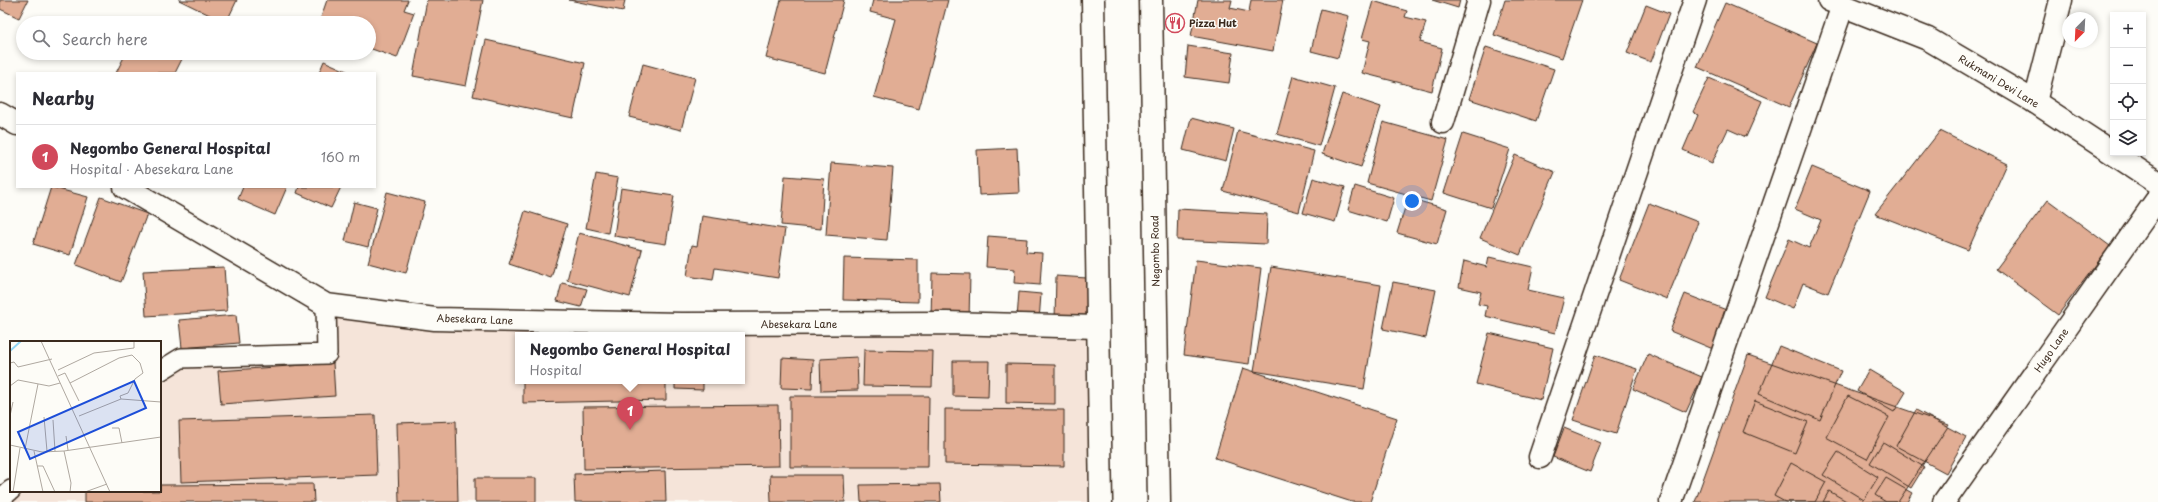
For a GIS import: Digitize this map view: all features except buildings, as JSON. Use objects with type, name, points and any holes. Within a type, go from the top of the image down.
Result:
[{"type":"main road","points":[[1093,0],[1101,502]]},
{"type":"main road","name":"Negombo Road","points":[[1151,0],[1159,502]]},
{"type":"main road","points":[[1443,122],[1480,0]]},
{"type":"main road","points":[[1540,457],[1695,0]]},
{"type":"main road","points":[[2035,102],[2061,0]]},
{"type":"main road","points":[[1671,502],[1836,3]]},
{"type":"main road","name":"Rukmani Devi Lane","points":[[1836,3],[1928,39],[2035,102],[2158,183]]},
{"type":"main road","points":[[0,114],[16,123]]},
{"type":"main road","name":"Abesekara Lane","points":[[127,188],[326,305],[435,319],[681,324],[946,323],[1098,327]]},
{"type":"main road","name":"Hugo Lane","points":[[1944,502],[2158,198]]},
{"type":"lane","points":[[161,370],[181,358],[328,354],[326,305]]},
{"type":"lane","points":[[0,499],[10,491]]},
{"type":"shaded area","points":[[326,305],[1098,327],[1101,502],[0,502],[10,492],[161,492],[161,370],[181,358],[327,354]]},
{"type":"place","name":"Pizza Hut","points":[[1175,23]]},
{"type":"place","name":"Negombo General Hospital","points":[[630,430]]}]
